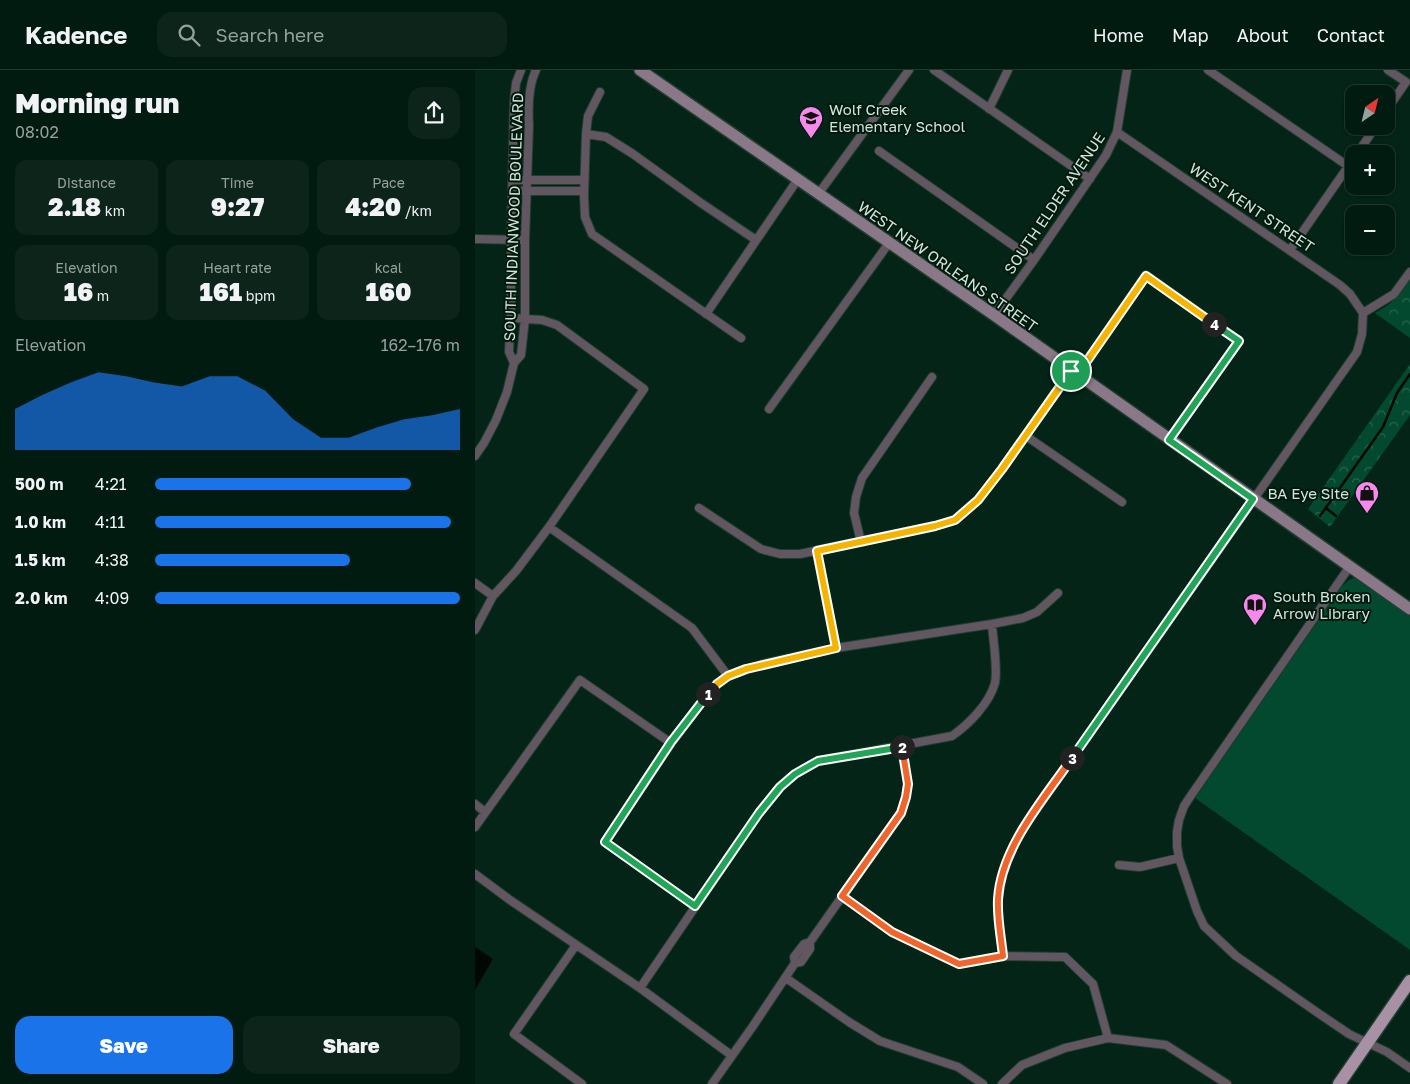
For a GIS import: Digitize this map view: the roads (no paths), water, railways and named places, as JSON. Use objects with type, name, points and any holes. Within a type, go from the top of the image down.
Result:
[{"type":"main road","points":[[1339,1084],[1410,981]]},
{"type":"street","points":[[522,70],[535,73]]},
{"type":"street","name":"SOUTH INDIANWOOD BOULEVARD","points":[[475,456],[496,420],[507,392],[513,363],[509,352],[512,191],[516,83],[522,70]]},
{"type":"street","name":"WEST NEW ORLEANS STREET","points":[[640,70],[994,315],[1410,609]]},
{"type":"street","points":[[819,193],[909,70]]},
{"type":"street","points":[[934,70],[1090,179]]},
{"type":"street","points":[[989,109],[1008,70]]},
{"type":"street","name":"SOUTH ELDER AVENUE","points":[[994,315],[1106,155],[1117,132],[1127,70]]},
{"type":"street","points":[[1208,70],[1345,164]]},
{"type":"street","points":[[1388,70],[1406,82],[1395,98]]},
{"type":"street","name":"SOUTH INDIANWOOD BOULEVARD","points":[[513,363],[521,355],[525,319],[529,104],[535,73]]},
{"type":"street","points":[[600,92],[588,116],[584,180],[585,218],[592,234],[741,338]]},
{"type":"street","name":"WEST KENT STREET","points":[[1117,132],[1290,250],[1350,294],[1363,314]]},
{"type":"street","points":[[587,134],[606,137],[756,240]]},
{"type":"street","points":[[879,151],[1034,260]]},
{"type":"street","points":[[1290,250],[1345,170]]},
{"type":"street","points":[[706,314],[798,179]]},
{"type":"street","points":[[513,180],[584,180]]},
{"type":"street","points":[[556,191],[557,180]]},
{"type":"street","points":[[512,191],[584,191]]},
{"type":"street","points":[[475,239],[525,240]]},
{"type":"street","points":[[769,409],[889,243]]},
{"type":"street","points":[[1003,956],[998,897],[1005,863],[1021,831],[1357,352],[1362,334],[1363,314],[1394,294],[1410,272]]},
{"type":"street","points":[[699,508],[761,549],[780,554],[800,554],[817,551],[955,520],[978,500],[1146,276],[1239,341],[1169,440]]},
{"type":"street","points":[[475,630],[493,596],[516,571],[549,527],[644,389],[557,324],[542,320],[511,318]]},
{"type":"street","points":[[861,542],[854,513],[856,497],[862,478],[932,377]]},
{"type":"street","points":[[1026,436],[1122,502]]},
{"type":"street","points":[[549,527],[692,628],[728,676]]},
{"type":"street","points":[[817,551],[836,648]]},
{"type":"street","points":[[1350,566],[1184,806],[1179,820],[1177,846],[1179,858],[1197,911],[1205,927],[1237,956],[1345,1032],[1387,1052],[1410,1068]]},
{"type":"street","points":[[475,583],[493,596]]},
{"type":"street","points":[[695,906],[605,842],[671,742],[717,684],[728,676],[763,664],[836,648],[1023,618],[1037,612],[1057,593]]},
{"type":"street","points":[[640,988],[759,813],[780,787],[795,774],[818,761],[951,736],[969,724],[985,702],[995,682],[992,624]]},
{"type":"street","points":[[475,827],[579,680],[671,742]]},
{"type":"street","points":[[712,1084],[795,963],[801,962],[809,949],[810,942],[901,813],[908,784],[901,746]]},
{"type":"street","points":[[475,804],[485,812]]},
{"type":"street","points":[[1119,865],[1140,867],[1179,858]]},
{"type":"street","points":[[475,874],[640,988],[731,1055]]},
{"type":"street","points":[[842,896],[892,932],[959,964],[1003,956],[1065,957],[1093,984],[1108,1038]]},
{"type":"street","points":[[576,945],[514,1034],[582,1084]]},
{"type":"street","points":[[786,978],[880,1041],[957,1067],[983,1084]]},
{"type":"street","points":[[1002,1084],[1022,1064],[1065,1048],[1108,1038],[1167,1046],[1227,1084]]},
{"type":"waterway","points":[[1320,516],[1383,427],[1397,393],[1410,374]]},
{"type":"waterway","points":[[1326,508],[1336,516]]},
{"type":"place","name":"Wolf Creek Elementary School","points":[[811,139]]},
{"type":"place","name":"BA Eye Site","points":[[1367,514]]},
{"type":"place","name":"South Broken Arrow Library","points":[[1255,626]]}]
